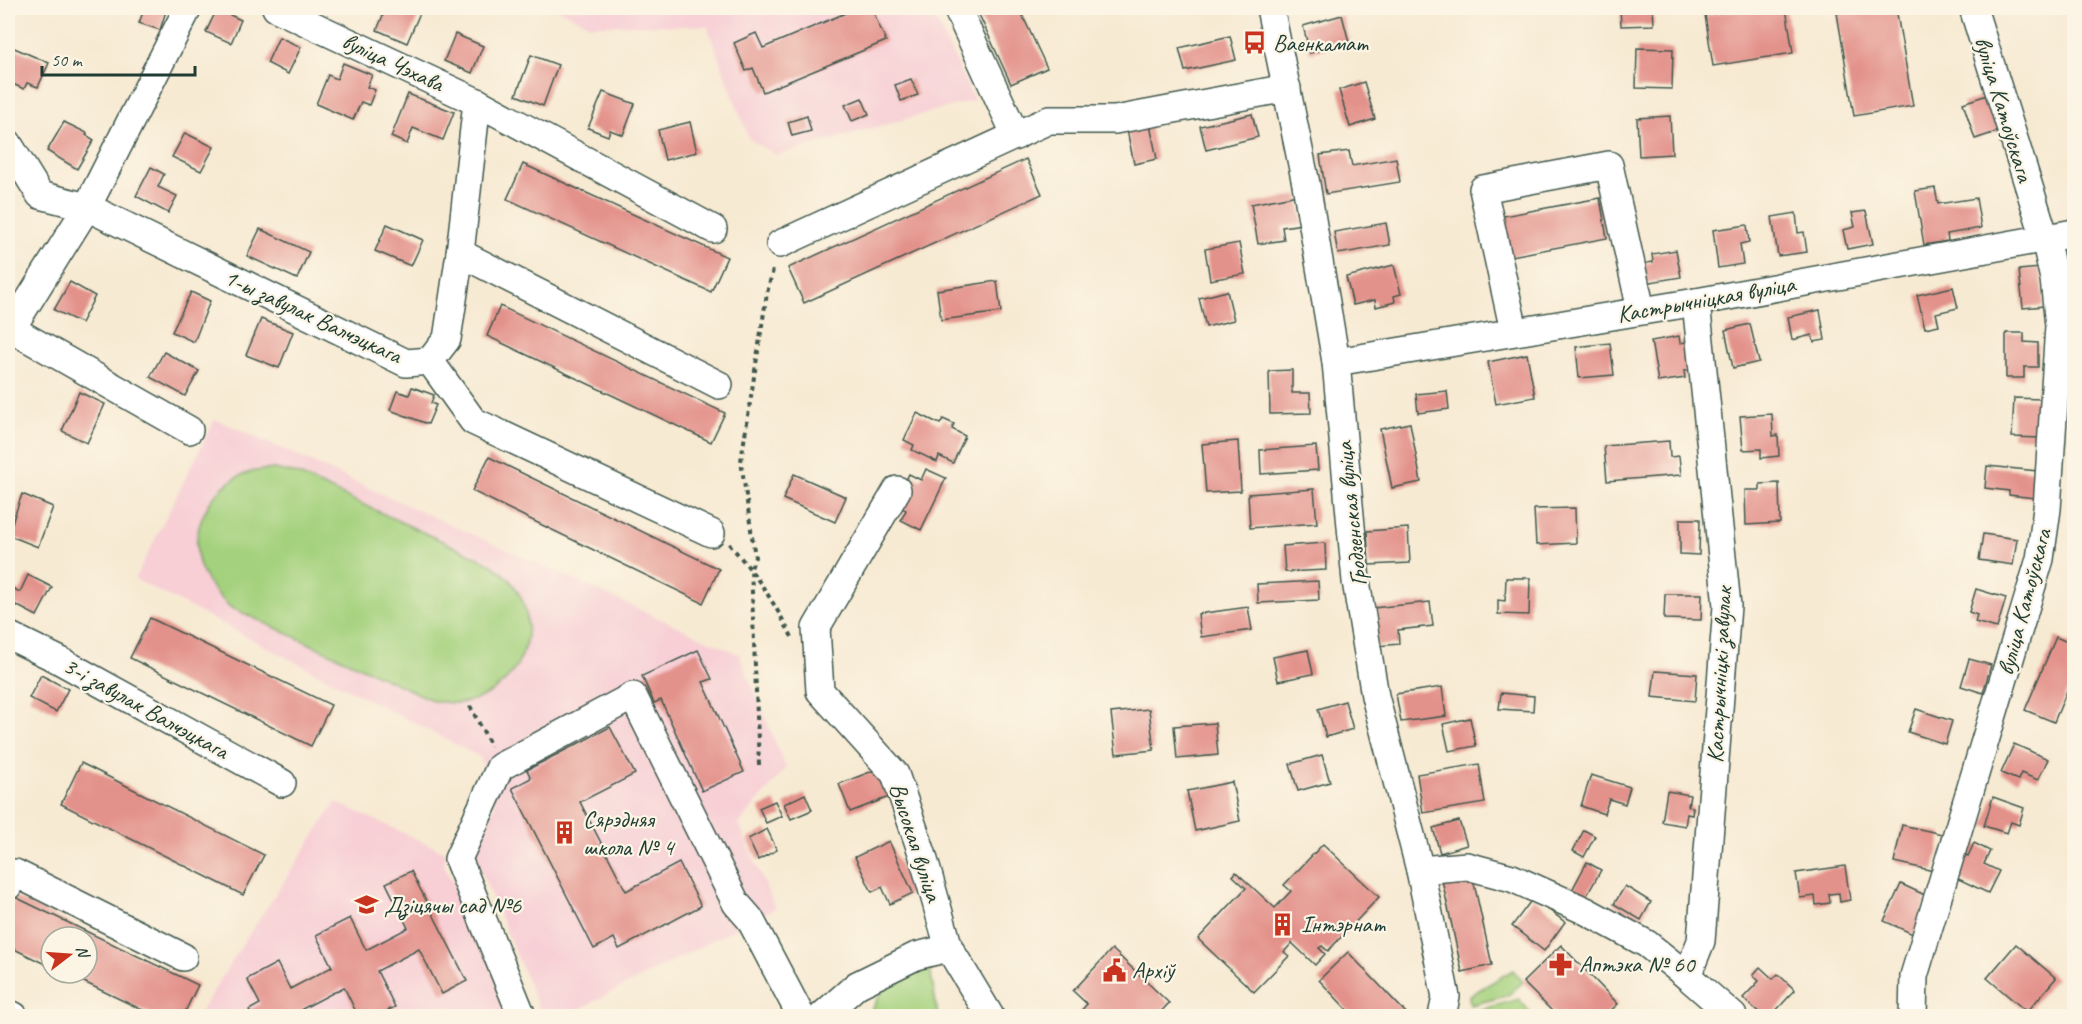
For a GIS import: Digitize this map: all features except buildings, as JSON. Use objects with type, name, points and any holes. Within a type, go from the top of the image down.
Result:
[{"type":"street","points":[[188,8],[87,207],[8,330],[189,430]]},
{"type":"street","name":"вуліца Чэхава","points":[[276,8],[477,102],[713,229]]},
{"type":"street","points":[[957,8],[1016,136]]},
{"type":"street","name":"Гродзенская вуліца","points":[[1270,8],[1306,184],[1336,362],[1356,581],[1375,696],[1420,870],[1446,997],[1442,1017]]},
{"type":"street","name":"вуліца Катоўскага","points":[[1913,1017],[1914,976],[2040,559],[2047,509],[2059,326],[2054,279],[2044,238],[1973,8]]},
{"type":"street","points":[[780,244],[1049,120],[1115,120],[1287,88]]},
{"type":"street","name":"1-ы завулак Валчэцкага","points":[[8,144],[40,195],[87,207],[406,363],[430,361],[447,339],[460,253],[477,102]]},
{"type":"street","points":[[1514,331],[1483,189],[1609,165],[1641,310]]},
{"type":"street","name":"Кастрычніцкая вуліца","points":[[1336,362],[1696,302],[2074,233]]},
{"type":"street","points":[[460,253],[719,385]]},
{"type":"street","name":"Кастрычніцкі завулак","points":[[1687,976],[1701,941],[1727,606],[1696,302]]},
{"type":"street","points":[[430,361],[473,422],[711,533]]},
{"type":"street","name":"Высокая вуліца","points":[[897,490],[816,628],[820,691],[895,774],[922,852],[949,948],[990,1017]]},
{"type":"street","name":"3-і завулак Валчэцкага","points":[[8,635],[57,659],[282,783]]},
{"type":"street","points":[[522,1017],[458,859],[500,767],[633,696],[736,903],[750,919],[801,1017]]},
{"type":"street","points":[[1420,870],[1467,866],[1512,878],[1586,911],[1647,944],[1733,1017]]},
{"type":"street","points":[[8,886],[15,873],[183,957]]},
{"type":"street","points":[[822,1017],[857,985],[916,956],[949,948]]},
{"type":"street","points":[[8,1013],[14,1017]]},
{"type":"path","points":[[759,765],[751,568],[755,557],[741,462],[767,293],[780,244]]},
{"type":"path","points":[[711,533],[728,542],[751,568],[770,596],[792,638]]},
{"type":"path","points":[[470,706],[493,749]]},
{"type":"shaded area","points":[[556,8],[930,8],[974,100],[776,155],[749,139],[707,26],[590,25]]},
{"type":"shaded area","points":[[215,419],[739,654],[786,768],[739,824],[775,908],[566,1016],[542,1016],[475,856],[495,804],[480,757],[135,579]]},
{"type":"shaded area","name":"Дзіцячы сад №6","points":[[336,802],[445,852],[444,865],[486,949],[510,1016],[198,1016]]},
{"type":"green space","points":[[274,469],[297,474],[479,558],[503,574],[515,587],[524,604],[527,622],[526,640],[521,657],[512,673],[500,686],[484,696],[462,703],[434,701],[230,607],[214,590],[202,571],[197,541],[199,526],[213,498],[224,486],[251,472]]},
{"type":"green space","points":[[929,961],[938,1016],[868,1016],[886,984]]},
{"type":"green space","points":[[1513,970],[1523,982],[1507,996],[1470,1005],[1469,996]]},
{"type":"green space","points":[[1519,999],[1533,1016],[1473,1016],[1472,1012]]},
{"type":"place","name":"Ваенкамат","points":[[1255,43]]},
{"type":"place","name":"Сярэдняя школа № 4","points":[[565,833]]},
{"type":"place","name":"Дзіцячы сад №6","points":[[366,905]]},
{"type":"place","name":"Інтэрнат","points":[[1283,924]]},
{"type":"place","name":"Аптэка № 60","points":[[1561,964]]},
{"type":"place","name":"Архіў","points":[[1114,970]]}]
